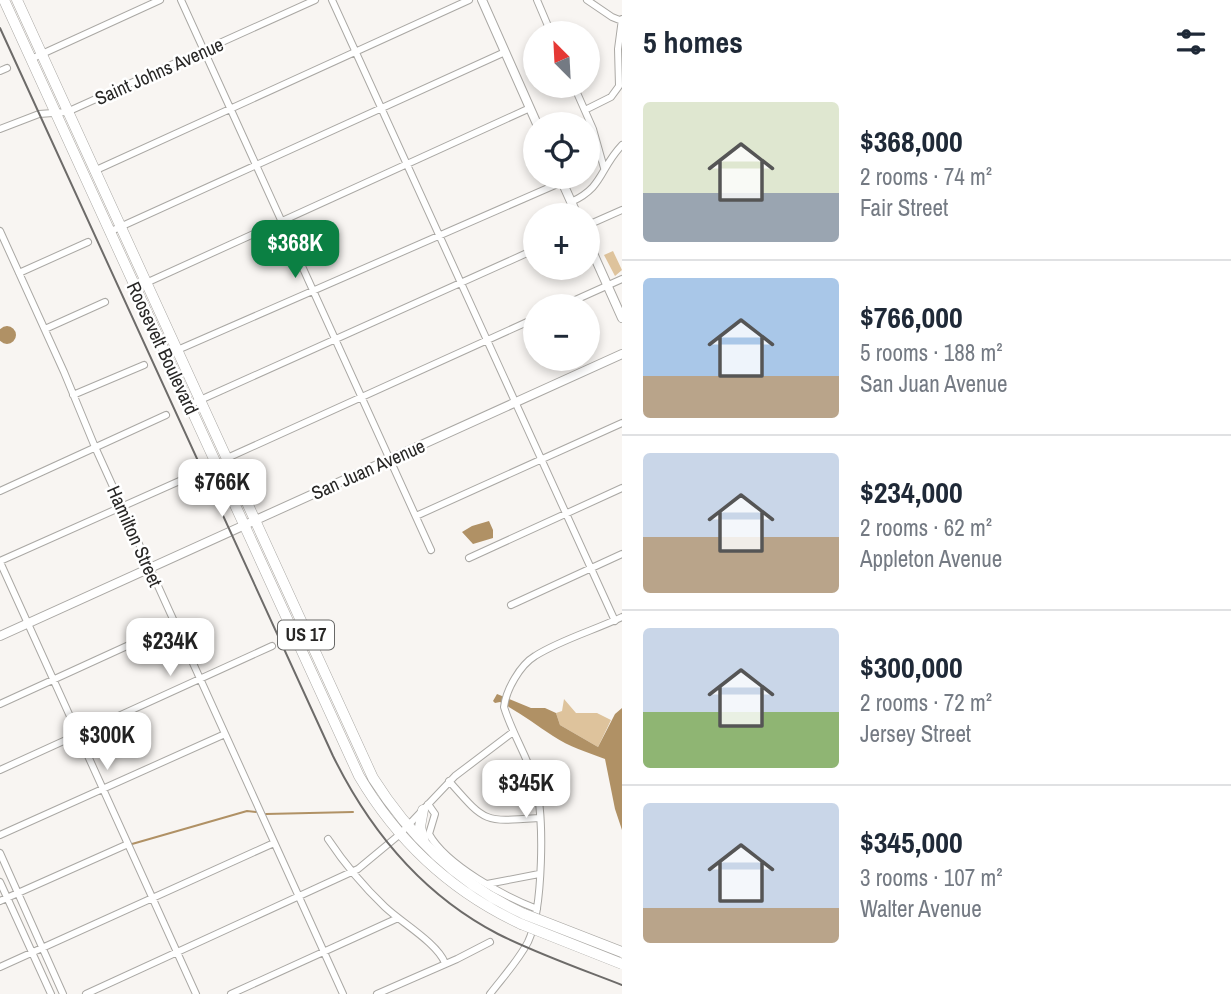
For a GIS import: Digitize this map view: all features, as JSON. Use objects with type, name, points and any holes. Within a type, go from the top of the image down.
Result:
[{"type":"highway","name":"Roosevelt Boulevard","points":[[16,0],[94,171],[114,230]]},
{"type":"highway","name":"Roosevelt Boulevard","points":[[6,1],[55,113],[171,352],[199,401],[220,461]]},
{"type":"highway","name":"Roosevelt Boulevard","points":[[171,352],[189,405],[301,623],[358,750],[381,791],[429,848],[470,884],[523,919],[622,952]]},
{"type":"highway","name":"Roosevelt Boulevard","points":[[249,523],[271,585],[354,767],[399,835],[421,858],[457,888],[622,964]]},
{"type":"highway","points":[[271,585],[281,595],[292,618],[301,623]]},
{"type":"highway","points":[[338,731],[351,747],[358,750],[354,767]]},
{"type":"highway","points":[[425,807],[420,833],[429,848]]},
{"type":"main road","points":[[482,0],[532,112]]},
{"type":"main road","points":[[565,189],[571,202]]},
{"type":"main road","points":[[600,270],[622,318]]},
{"type":"main road","name":"San Juan Avenue","points":[[0,636],[622,354]]},
{"type":"street","points":[[31,59],[160,0]]},
{"type":"street","points":[[181,0],[431,550]]},
{"type":"street","name":"Saint Johns Avenue","points":[[0,129],[39,114],[67,112],[315,0]]},
{"type":"street","points":[[332,0],[591,568],[618,619],[533,657],[506,696],[504,704],[513,732],[535,781],[540,818],[539,874],[535,923],[518,958],[490,994]]},
{"type":"street","points":[[94,171],[469,0]]},
{"type":"street","points":[[537,0],[546,21]]},
{"type":"street","points":[[585,110],[611,97],[619,86],[618,49],[622,20],[608,15],[587,0]]},
{"type":"street","points":[[114,230],[505,52]]},
{"type":"street","points":[[39,114],[46,93]]},
{"type":"street","points":[[580,98],[604,168]]},
{"type":"street","points":[[140,286],[530,108]]},
{"type":"street","points":[[571,202],[592,190],[599,182],[604,168],[622,145]]},
{"type":"street","points":[[171,352],[541,189]]},
{"type":"street","points":[[600,220],[622,210]]},
{"type":"street","name":"Hamilton Street","points":[[0,231],[149,568],[343,994]]},
{"type":"street","points":[[19,273],[88,242]]},
{"type":"street","points":[[189,405],[523,255]]},
{"type":"street","points":[[589,294],[622,279]]},
{"type":"street","points":[[45,329],[105,302]]},
{"type":"street","points":[[220,461],[523,324]]},
{"type":"street","points":[[73,395],[144,365]]},
{"type":"street","points":[[0,491],[166,415]]},
{"type":"street","points":[[416,516],[622,423]]},
{"type":"street","points":[[193,475],[0,561],[196,994]]},
{"type":"street","points":[[469,558],[622,488]]},
{"type":"street","points":[[511,605],[622,554]]},
{"type":"street","points":[[0,704],[175,624]]},
{"type":"street","points":[[0,770],[272,646]]},
{"type":"street","points":[[86,994],[354,872],[399,835],[449,781],[513,732]]},
{"type":"street","points":[[0,835],[225,734]]},
{"type":"street","points":[[449,781],[475,811],[486,818],[540,818]]},
{"type":"street","points":[[425,807],[435,814],[436,819],[429,830],[430,838],[464,869],[487,884],[537,909]]},
{"type":"street","points":[[328,839],[354,872],[398,918],[439,952],[445,963]]},
{"type":"street","points":[[0,967],[274,843]]},
{"type":"street","points":[[0,901],[128,844]]},
{"type":"street","points":[[0,853],[63,994]]},
{"type":"street","points":[[487,884],[539,874]]},
{"type":"street","points":[[0,882],[51,994]]},
{"type":"street","points":[[231,994],[398,918]]},
{"type":"street","points":[[377,994],[490,942]]},
{"type":"shaded area","points":[[613,251],[622,270],[615,276],[604,255]]},
{"type":"shaded area","points":[[4,327],[10,327],[15,332],[15,338],[10,343],[4,343],[-1,338],[-1,332]]},
{"type":"shaded area","points":[[489,521],[493,538],[473,544],[462,532],[472,526]]},
{"type":"shaded area","points":[[497,694],[531,708],[545,708],[556,713],[560,725],[598,747],[615,714],[622,708],[622,830],[605,759],[565,743],[500,702],[495,703],[493,701]]},
{"type":"shaded area","points":[[564,699],[576,713],[597,713],[611,720],[598,747],[560,725],[556,713],[562,711]]},
{"type":"waterway","points":[[132,844],[247,811],[256,812]]},
{"type":"waterway","points":[[266,814],[353,812]]},
{"type":"railway","points":[[0,28],[333,756],[364,810],[401,858],[446,900],[471,918],[528,948],[622,985]]}]
